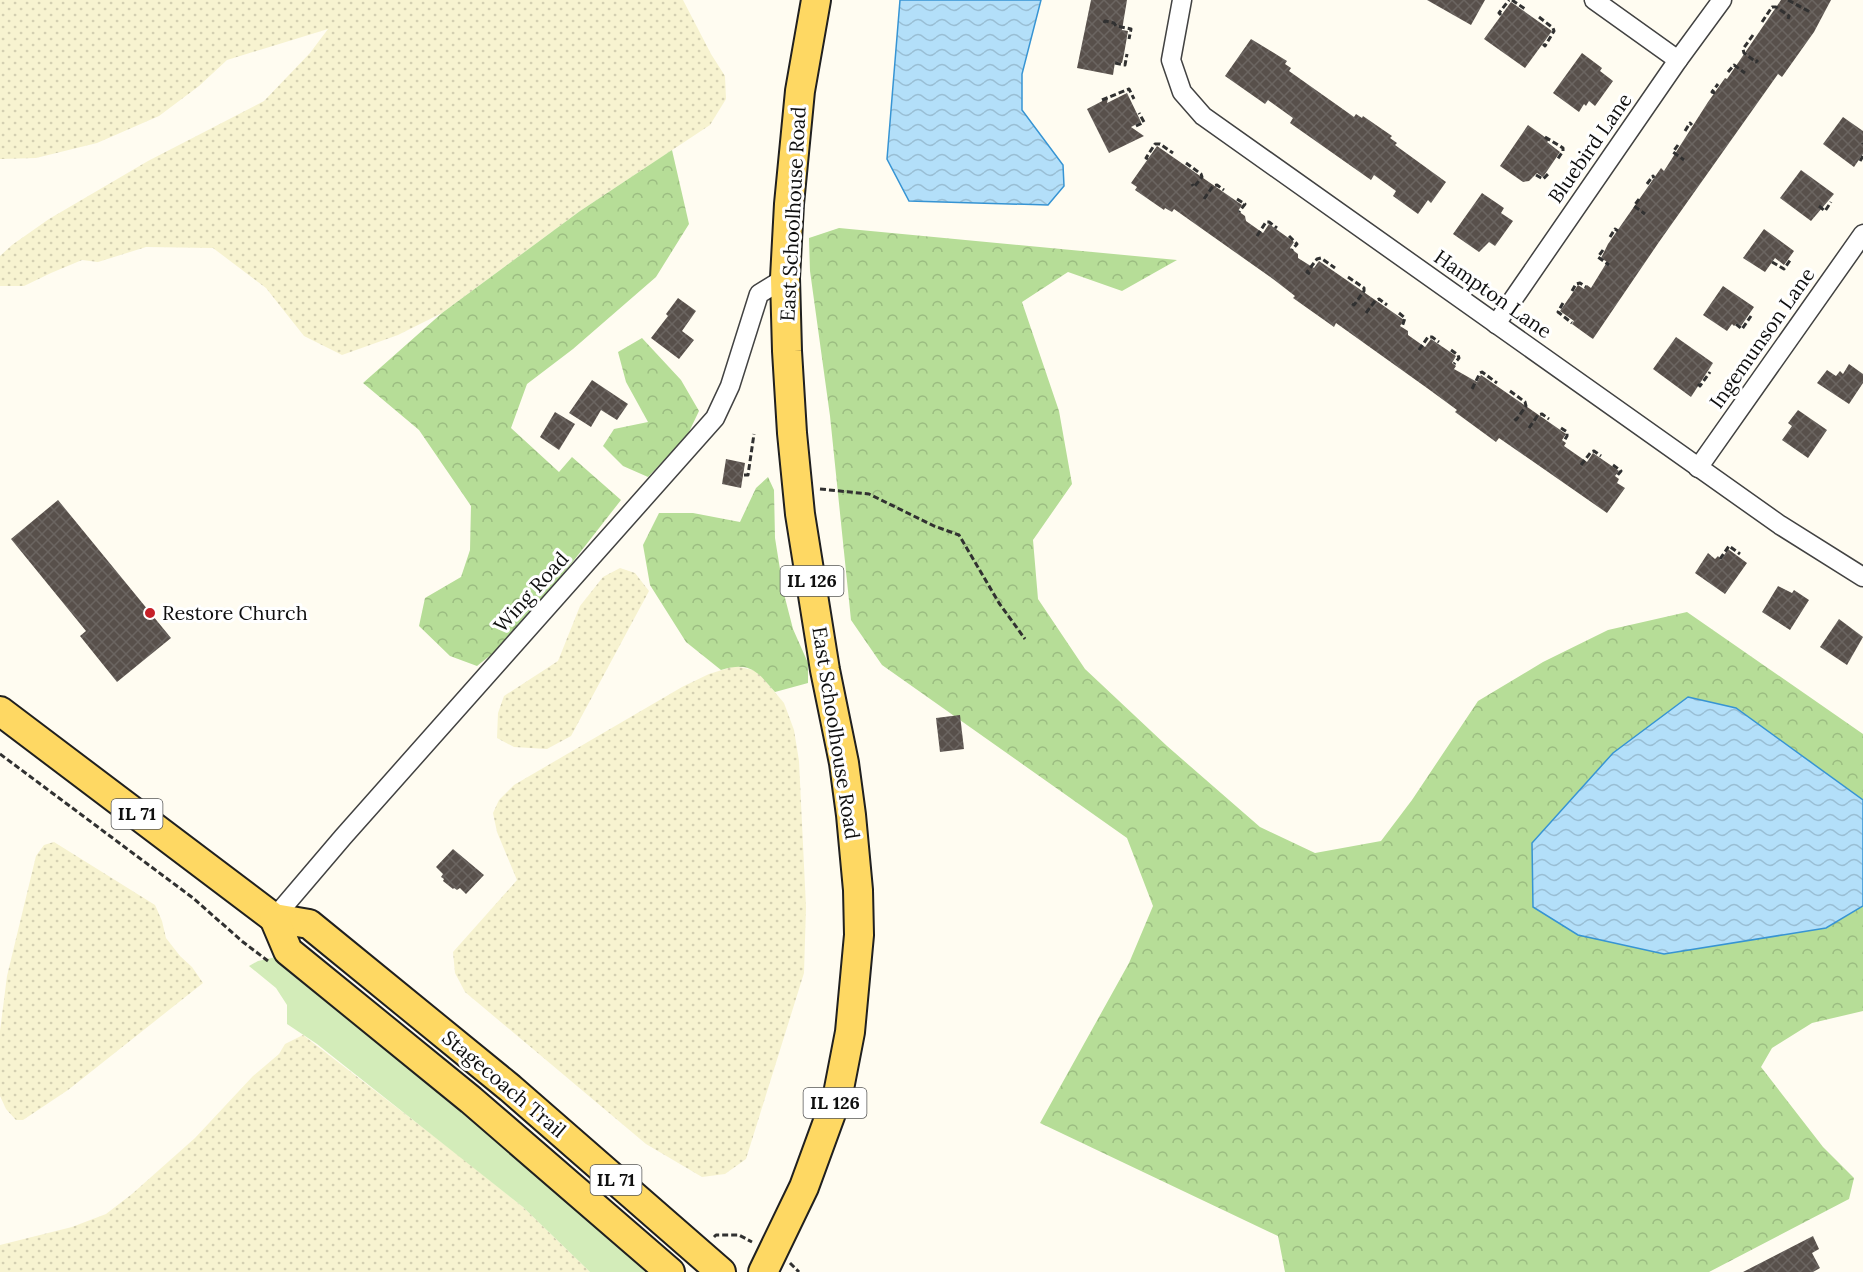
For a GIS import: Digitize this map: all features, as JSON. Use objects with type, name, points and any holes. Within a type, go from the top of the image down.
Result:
[{"type":"main road","name":"East Schoolhouse Road","points":[[777,1258],[838,1094],[850,1032],[859,935],[858,890],[851,814],[844,763],[825,670],[798,487],[787,351],[785,278],[789,204],[800,91],[816,0]]},
{"type":"main road","name":"Stagecoach Trail","points":[[0,711],[274,918],[309,924],[518,1095],[721,1272]]},
{"type":"main road","name":"Stagecoach Trail","points":[[274,918],[288,951],[471,1100],[670,1272]]},
{"type":"street","name":"Hampton Lane","points":[[1182,0],[1171,60],[1182,92],[1202,114],[1779,525],[1863,577]]},
{"type":"street","points":[[1594,0],[1678,60]]},
{"type":"street","name":"Bluebird Lane","points":[[1496,324],[1722,0]]},
{"type":"street","name":"Ingemunson Lane","points":[[1698,468],[1863,234]]},
{"type":"street","name":"Wing Road","points":[[274,918],[343,837],[715,418],[730,386],[759,294],[785,278]]},
{"type":"path","points":[[1501,15],[1498,13],[1510,0],[1526,9]]},
{"type":"path","points":[[1788,0],[1811,11]]},
{"type":"path","points":[[1762,22],[1772,7],[1776,7],[1789,16],[1788,19]]},
{"type":"path","points":[[1539,17],[1554,31],[1545,46],[1542,44]]},
{"type":"path","points":[[1104,23],[1105,21],[1131,29],[1129,39]]},
{"type":"path","points":[[1753,34],[1743,49],[1744,53],[1756,62],[1758,60]]},
{"type":"path","points":[[1115,63],[1125,65],[1127,54]]},
{"type":"path","points":[[1728,72],[1734,64],[1745,73]]},
{"type":"path","points":[[1714,93],[1712,92],[1718,84]]},
{"type":"path","points":[[1102,100],[1129,89],[1134,99]]},
{"type":"path","points":[[1136,126],[1144,122],[1140,113]]},
{"type":"path","points":[[1685,131],[1690,123],[1692,125]]},
{"type":"path","points":[[1545,137],[1563,149],[1557,160]]},
{"type":"path","points":[[1148,159],[1146,158],[1155,144],[1160,144],[1173,153]]},
{"type":"path","points":[[1678,145],[1672,152],[1684,160]]},
{"type":"path","points":[[1860,161],[1863,156]]},
{"type":"path","points":[[1186,163],[1202,177],[1194,187],[1192,184]]},
{"type":"path","points":[[1536,175],[1543,179],[1550,172]]},
{"type":"path","points":[[1647,184],[1653,176],[1654,178]]},
{"type":"path","points":[[1204,199],[1213,186],[1217,185],[1224,190]]},
{"type":"path","points":[[1237,199],[1245,204],[1239,212]]},
{"type":"path","points":[[1639,199],[1634,206],[1645,214]]},
{"type":"path","points":[[1819,206],[1825,211],[1831,202]]},
{"type":"path","points":[[1257,236],[1266,222],[1277,228]]},
{"type":"path","points":[[1610,237],[1615,229],[1618,231]]},
{"type":"path","points":[[1289,236],[1297,243],[1292,250]]},
{"type":"path","points":[[1603,250],[1598,257],[1609,266]]},
{"type":"path","points":[[1310,274],[1307,272],[1317,259],[1321,258],[1335,268]]},
{"type":"path","points":[[1772,262],[1784,269],[1791,259]]},
{"type":"path","points":[[1348,277],[1364,288],[1354,305],[1351,303]]},
{"type":"path","points":[[1572,291],[1576,284],[1580,283],[1586,287]]},
{"type":"path","points":[[1366,313],[1379,299],[1387,305]]},
{"type":"path","points":[[1563,303],[1558,312],[1572,323]]},
{"type":"path","points":[[1399,313],[1405,318],[1402,327]]},
{"type":"path","points":[[1736,324],[1742,328],[1751,316]]},
{"type":"path","points":[[1419,350],[1428,338],[1432,337],[1439,342]]},
{"type":"path","points":[[1451,351],[1459,358],[1455,364]]},
{"type":"path","points":[[1472,389],[1482,372],[1497,383]]},
{"type":"path","points":[[1698,384],[1700,386],[1710,372]]},
{"type":"path","points":[[1510,391],[1525,402],[1526,406],[1516,420],[1513,417]]},
{"type":"path","points":[[1529,428],[1538,415],[1542,414],[1549,419]]},
{"type":"path","points":[[1561,428],[1567,432],[1564,441]]},
{"type":"path","points":[[744,475],[748,475],[754,434]]},
{"type":"path","points":[[1581,465],[1591,452],[1594,451],[1601,456]]},
{"type":"path","points":[[1613,465],[1621,471],[1616,477]]},
{"type":"path","points":[[798,487],[869,494],[959,535],[999,603],[1025,639]]},
{"type":"path","points":[[1720,559],[1729,546],[1740,554]]},
{"type":"path","points":[[0,754],[194,898],[265,960]]},
{"type":"path","points":[[711,1241],[716,1235],[739,1235],[751,1242]]},
{"type":"path","points":[[777,1258],[799,1272]]},
{"type":"shaded area","points":[[0,0],[683,0],[725,76],[726,99],[710,125],[580,211],[442,313],[398,335],[342,355],[304,336],[266,288],[213,248],[146,247],[98,262],[82,260],[24,286],[0,286],[0,256],[12,245],[49,219],[148,161],[264,101],[310,53],[328,29],[227,60],[199,86],[159,116],[97,143],[36,158],[0,159]]},
{"type":"shaded area","points":[[620,568],[635,573],[649,591],[571,736],[547,749],[514,747],[497,738],[498,713],[504,696],[558,661],[580,606],[603,577]]},
{"type":"shaded area","points":[[735,666],[757,671],[784,703],[794,730],[799,761],[806,907],[804,973],[746,1159],[725,1174],[702,1177],[646,1144],[465,992],[455,973],[453,952],[517,880],[497,832],[493,813],[499,800],[514,785],[682,687],[709,674]]},
{"type":"shaded area","points":[[54,842],[155,905],[166,938],[203,983],[68,1090],[23,1120],[16,1120],[6,1109],[0,1096],[0,1031],[7,976],[36,856],[44,845]]},
{"type":"shaded area","points":[[303,1035],[523,1207],[590,1272],[0,1272],[0,1245],[72,1227],[106,1214],[195,1138],[253,1076],[279,1054],[285,1044]]},
{"type":"green space","points":[[672,150],[689,224],[656,277],[573,349],[527,384],[511,428],[559,472],[572,457],[621,500],[507,642],[477,666],[450,656],[419,626],[425,598],[461,577],[470,550],[471,506],[419,430],[363,383],[442,313],[580,211]]},
{"type":"green space","points":[[839,228],[1177,260],[1122,291],[1068,272],[1022,302],[1059,411],[1072,484],[1033,540],[1038,599],[1085,669],[1167,746],[1260,827],[1315,853],[1381,841],[1412,800],[1478,701],[1543,662],[1608,630],[1687,612],[1863,734],[1863,800],[1736,708],[1826,928],[1863,906],[1863,1011],[1812,1023],[1772,1048],[1761,1067],[1823,1147],[1854,1178],[1849,1199],[1709,1272],[1285,1272],[1278,1236],[1040,1123],[1129,963],[1153,906],[1127,838],[882,665],[851,620],[830,416],[810,271],[809,238]]},
{"type":"green space","points":[[642,338],[681,380],[699,411],[687,436],[648,477],[623,466],[603,446],[614,429],[648,422],[626,382],[618,352]]},
{"type":"green space","points":[[768,477],[774,490],[775,538],[784,594],[793,629],[808,663],[808,683],[775,692],[758,673],[746,667],[721,670],[686,642],[650,585],[643,545],[659,513],[693,513],[740,522],[756,488]]},
{"type":"green space","points":[[276,957],[653,1272],[590,1272],[523,1207],[317,1044],[287,1024],[287,1005],[276,988],[249,966],[258,961]]},
{"type":"water","points":[[900,0],[1041,0],[1022,74],[1022,110],[1063,165],[1064,186],[1048,205],[909,201],[887,159]]},
{"type":"water","points":[[1688,697],[1736,708],[1863,800],[1863,906],[1826,928],[1664,954],[1578,935],[1533,907],[1532,843],[1613,753]]},
{"type":"building","points":[[1091,0],[1127,0],[1122,30],[1128,31],[1124,54],[1122,63],[1115,62],[1113,75],[1077,68]]},
{"type":"building","points":[[1427,0],[1485,0],[1471,25]]},
{"type":"building","points":[[1781,0],[1831,0],[1814,32],[1782,77],[1778,74],[1593,339],[1572,324],[1574,321],[1560,311],[1578,285],[1584,289],[1587,285],[1591,288],[1607,262],[1601,258],[1608,244],[1661,168],[1664,171],[1708,102],[1725,78],[1727,79]]},
{"type":"building","points":[[1511,2],[1552,31],[1525,68],[1484,39]]},
{"type":"building","points":[[1251,39],[1287,61],[1285,64],[1291,68],[1289,71],[1354,117],[1356,114],[1362,118],[1363,116],[1392,136],[1390,138],[1397,143],[1395,145],[1446,182],[1431,203],[1428,200],[1418,214],[1393,196],[1396,191],[1374,175],[1371,180],[1290,123],[1293,118],[1268,100],[1265,104],[1225,76]]},
{"type":"building","points":[[1582,53],[1602,68],[1600,71],[1613,81],[1595,106],[1589,101],[1579,112],[1553,93]]},
{"type":"building","points":[[1127,93],[1141,122],[1131,127],[1144,136],[1109,153],[1087,109],[1108,98],[1107,103]]},
{"type":"building","points":[[1843,117],[1863,131],[1863,154],[1854,167],[1823,144]]},
{"type":"building","points":[[1528,125],[1549,140],[1547,142],[1560,152],[1543,177],[1537,173],[1529,181],[1523,182],[1500,166]]},
{"type":"building","points":[[1157,146],[1242,205],[1238,211],[1245,216],[1246,221],[1263,233],[1269,224],[1294,242],[1290,248],[1298,254],[1298,258],[1314,268],[1319,261],[1404,320],[1400,326],[1425,347],[1431,339],[1456,356],[1452,363],[1456,366],[1454,369],[1477,382],[1481,375],[1566,434],[1562,440],[1566,443],[1564,446],[1587,462],[1593,453],[1619,471],[1615,476],[1619,479],[1617,483],[1625,488],[1607,513],[1499,438],[1496,442],[1427,388],[1336,323],[1334,327],[1293,298],[1295,296],[1273,279],[1174,209],[1172,212],[1165,208],[1164,210],[1135,190],[1137,187],[1131,183]]},
{"type":"building","points":[[1801,170],[1834,194],[1811,221],[1780,198]]},
{"type":"building","points":[[1482,193],[1504,208],[1501,213],[1513,221],[1495,246],[1489,242],[1479,252],[1453,234]]},
{"type":"building","points":[[1764,229],[1794,251],[1784,265],[1775,258],[1765,272],[1743,258]]},
{"type":"building","points":[[1723,286],[1754,307],[1741,326],[1737,323],[1734,326],[1732,324],[1727,331],[1703,315]]},
{"type":"building","points":[[678,298],[696,311],[682,331],[694,340],[679,359],[651,338]]},
{"type":"building","points":[[1676,337],[1713,363],[1691,397],[1653,369]]},
{"type":"building","points":[[1849,364],[1863,374],[1863,383],[1849,404],[1817,383],[1827,370],[1836,376],[1840,371],[1843,374]]},
{"type":"building","points":[[592,380],[628,404],[617,420],[601,410],[591,427],[569,413]]},
{"type":"building","points":[[1798,410],[1827,430],[1808,458],[1782,440],[1792,426],[1788,423]]},
{"type":"building","points":[[555,412],[575,424],[559,450],[540,437]]},
{"type":"building","points":[[726,459],[745,463],[741,488],[722,484]]},
{"type":"building","points":[[58,500],[171,638],[117,682],[80,636],[86,631],[11,539]]},
{"type":"building","points":[[1728,549],[1747,563],[1725,594],[1695,573],[1708,553],[1715,559],[1718,556],[1721,560]]},
{"type":"building","points":[[1778,586],[1792,593],[1794,590],[1809,600],[1790,630],[1762,612]]},
{"type":"building","points":[[1839,619],[1863,637],[1847,665],[1820,647]]},
{"type":"building","points":[[960,715],[964,749],[940,752],[936,718]]},
{"type":"building","points":[[453,849],[484,875],[466,894],[460,888],[453,889],[443,881],[441,877],[443,874],[436,867]]},
{"type":"building","points":[[1813,1236],[1819,1249],[1812,1253],[1820,1268],[1813,1272],[1743,1272]]},
{"type":"place","name":"Restore Church","points":[[150,613]]}]
